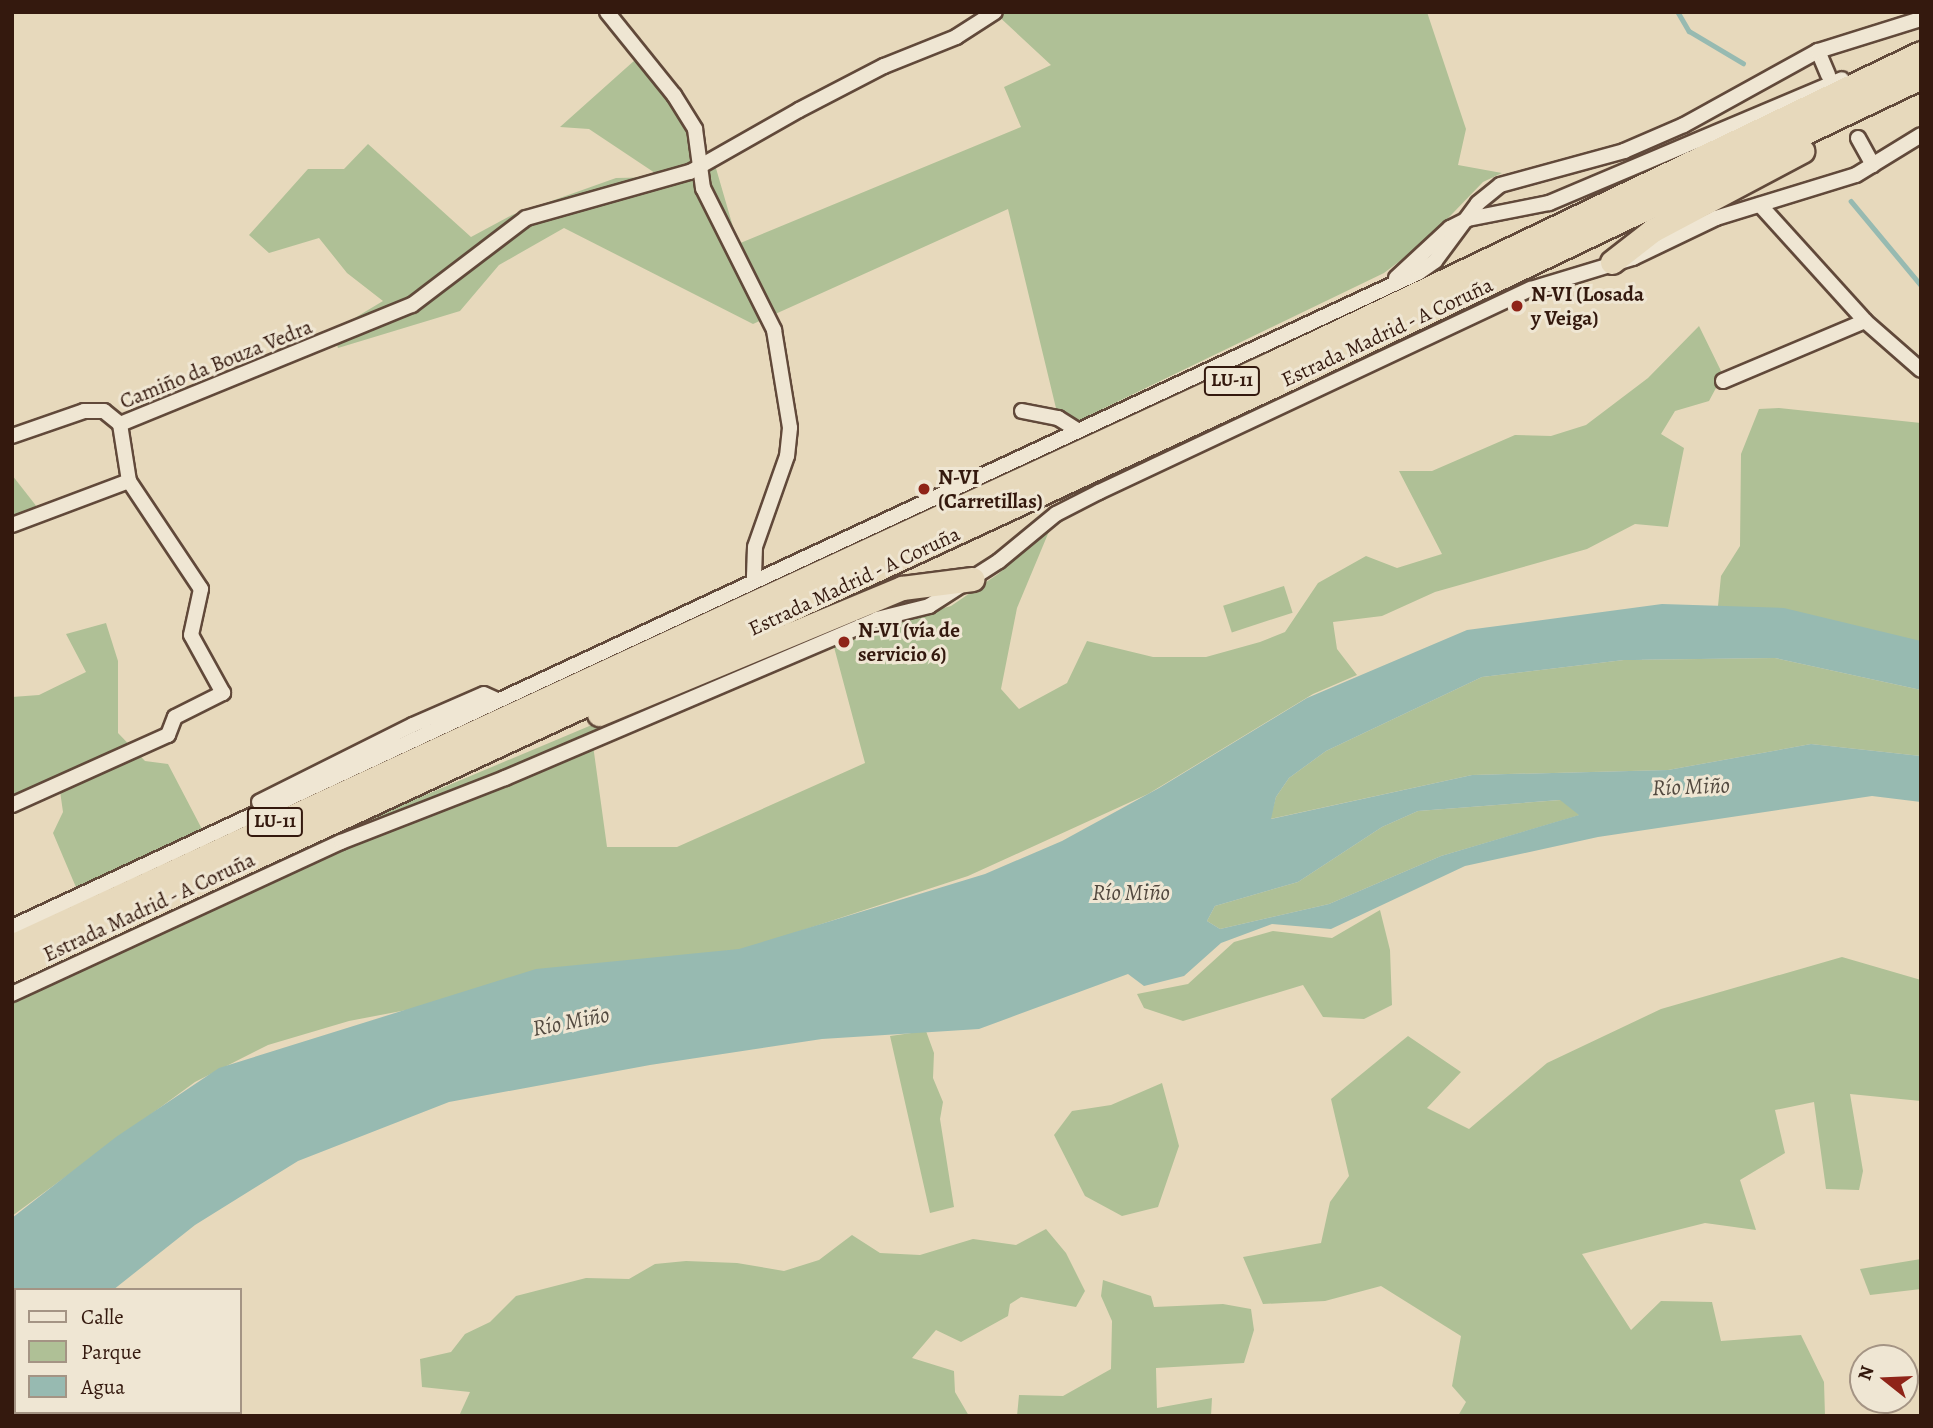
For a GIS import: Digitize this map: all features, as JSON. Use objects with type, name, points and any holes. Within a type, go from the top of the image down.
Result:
[{"type":"highway","name":"Estrada Madrid - A Coruña","points":[[12,946],[1270,364],[1921,53]]},
{"type":"highway","name":"Estrada Madrid - A Coruña","points":[[12,970],[1281,382],[1921,77]]},
{"type":"highway","points":[[1612,262],[1653,230],[1921,89]]},
{"type":"highway","points":[[372,803],[902,589],[972,579]]},
{"type":"street","points":[[607,12],[695,130],[703,188],[725,238],[774,330],[787,396],[787,456],[755,547],[754,581]]},
{"type":"street","name":"Camiño da Bouza Vedra","points":[[12,804],[167,735],[175,717],[223,694],[191,635],[201,589],[129,481],[120,424],[412,305],[526,218],[690,172],[884,66],[956,37],[995,12]]},
{"type":"street","points":[[12,927],[1390,284],[1435,261],[1478,202],[1500,185],[1624,151],[1684,125],[1818,51],[1921,19]]},
{"type":"street","points":[[1468,219],[1549,203],[1921,43]]},
{"type":"street","points":[[1818,51],[1828,75]]},
{"type":"street","points":[[12,994],[341,842],[505,778],[865,624],[929,606],[972,579],[1056,514],[1099,492],[1520,294],[1591,274],[1612,262],[1633,258],[1716,218],[1856,175],[1921,135]]},
{"type":"street","points":[[1858,138],[1873,165]]},
{"type":"street","points":[[1760,205],[1866,321],[1921,370]]},
{"type":"street","points":[[1723,381],[1866,321]]},
{"type":"street","points":[[12,436],[84,411],[104,411],[120,424]]},
{"type":"street","points":[[1022,411],[1058,418],[1077,430]]},
{"type":"street","points":[[12,525],[129,481]]},
{"type":"green space","points":[[994,12],[1427,12],[1466,129],[1458,165],[1502,173],[1483,182],[1425,242],[1384,273],[1061,429],[1008,209],[753,324],[564,228],[499,265],[460,311],[338,348],[333,331],[383,301],[347,273],[319,238],[269,253],[249,235],[308,169],[344,169],[368,144],[471,237],[512,215],[616,178],[661,177],[589,129],[560,127],[635,60],[713,158],[738,244],[1021,127],[1004,87],[1051,65]]},
{"type":"green space","points":[[1699,326],[1723,375],[1709,401],[1675,411],[1661,434],[1684,448],[1668,527],[1635,524],[1587,549],[1435,592],[1382,616],[1333,622],[1337,649],[1357,675],[1313,694],[1148,794],[968,876],[736,952],[600,973],[349,1021],[268,1045],[195,1082],[12,1216],[12,1004],[59,975],[320,855],[526,777],[593,745],[607,847],[677,847],[865,763],[834,647],[865,630],[951,606],[998,574],[1050,529],[1017,608],[1001,689],[1019,709],[1067,683],[1087,641],[1153,657],[1206,657],[1260,642],[1285,632],[1318,583],[1366,556],[1397,568],[1442,554],[1399,471],[1432,471],[1515,435],[1551,436],[1586,425],[1648,378]]},
{"type":"green space","points":[[1779,408],[1921,423],[1921,647],[1718,606],[1721,576],[1740,546],[1741,454],[1759,409]]},
{"type":"green space","points":[[12,475],[37,507],[12,517]]},
{"type":"green space","points":[[1284,586],[1293,613],[1232,632],[1223,606]]},
{"type":"green space","points":[[942,588],[935,597],[817,637],[553,752],[307,850],[12,985],[323,838],[896,597]]},
{"type":"green space","points":[[106,623],[118,661],[118,733],[145,761],[168,764],[204,833],[78,892],[53,833],[63,812],[58,777],[12,800],[12,697],[39,695],[86,672],[66,634]]},
{"type":"green space","points":[[1775,658],[1921,690],[1921,756],[1811,744],[1668,770],[1472,775],[1270,819],[1276,797],[1289,778],[1326,751],[1482,677],[1624,660]]},
{"type":"green space","points":[[1561,800],[1580,815],[1441,856],[1329,904],[1220,929],[1207,921],[1215,906],[1298,882],[1382,827],[1418,811]]},
{"type":"green space","points":[[1380,910],[1390,950],[1392,1005],[1364,1019],[1323,1017],[1303,985],[1183,1021],[1144,1008],[1137,994],[1188,984],[1234,942],[1273,931],[1332,938]]},
{"type":"green space","points":[[1842,957],[1921,980],[1921,1101],[1850,1094],[1863,1171],[1859,1190],[1826,1189],[1814,1102],[1775,1110],[1785,1153],[1740,1180],[1756,1230],[1705,1223],[1582,1254],[1631,1330],[1661,1301],[1712,1302],[1721,1341],[1801,1335],[1824,1382],[1825,1416],[1458,1416],[1466,1402],[1452,1386],[1461,1336],[1381,1286],[1325,1301],[1263,1304],[1243,1257],[1321,1243],[1330,1202],[1349,1176],[1331,1099],[1408,1036],[1461,1072],[1427,1108],[1469,1129],[1547,1063],[1661,1009]]},
{"type":"green space","points":[[926,1031],[934,1053],[933,1078],[943,1102],[940,1119],[954,1207],[930,1213],[890,1036]]},
{"type":"green space","points":[[1162,1083],[1179,1146],[1158,1207],[1122,1216],[1085,1196],[1054,1135],[1072,1111],[1111,1105]]},
{"type":"green space","points":[[1046,1229],[1066,1253],[1085,1291],[1076,1307],[1021,1297],[1010,1304],[1008,1316],[961,1342],[936,1330],[912,1358],[954,1371],[955,1392],[969,1416],[459,1416],[470,1392],[422,1387],[420,1359],[451,1352],[465,1334],[490,1322],[516,1296],[586,1278],[629,1279],[655,1264],[686,1261],[737,1263],[784,1271],[819,1260],[852,1235],[880,1253],[920,1255],[973,1239],[1016,1245]]},
{"type":"green space","points":[[1921,1259],[1921,1289],[1870,1295],[1860,1269]]},
{"type":"green space","points":[[1103,1280],[1151,1296],[1154,1307],[1223,1304],[1251,1309],[1254,1330],[1244,1363],[1156,1368],[1157,1408],[1212,1398],[1211,1416],[1017,1416],[1019,1395],[1063,1396],[1111,1369],[1112,1321],[1101,1296]]},
{"type":"water","name":"Río Miño","points":[[1662,604],[1784,608],[1921,641],[1921,690],[1775,658],[1624,660],[1482,677],[1326,751],[1289,778],[1276,797],[1271,819],[1472,775],[1668,770],[1811,744],[1921,756],[1921,802],[1872,796],[1598,837],[1465,866],[1331,929],[1272,924],[1221,943],[1184,976],[1144,986],[1128,974],[979,1029],[822,1039],[650,1065],[449,1102],[298,1161],[195,1225],[116,1288],[14,1288],[12,1389],[12,1218],[116,1137],[219,1068],[536,969],[739,949],[985,874],[1062,841],[1159,788],[1307,698],[1467,630]],"holes":[[[1560,800],[1579,815],[1441,856],[1329,904],[1220,929],[1207,921],[1215,906],[1298,882],[1382,827],[1418,811]]]},
{"type":"waterway","points":[[1678,12],[1689,31],[1743,63]]},
{"type":"waterway","points":[[1851,201],[1921,285]]},
{"type":"place","name":"N-VI (Losada y Veiga)","points":[[1517,306]]},
{"type":"place","name":"N-VI (Carretillas)","points":[[924,489]]},
{"type":"place","name":"N-VI (vía de servicio 6)","points":[[844,642]]}]
